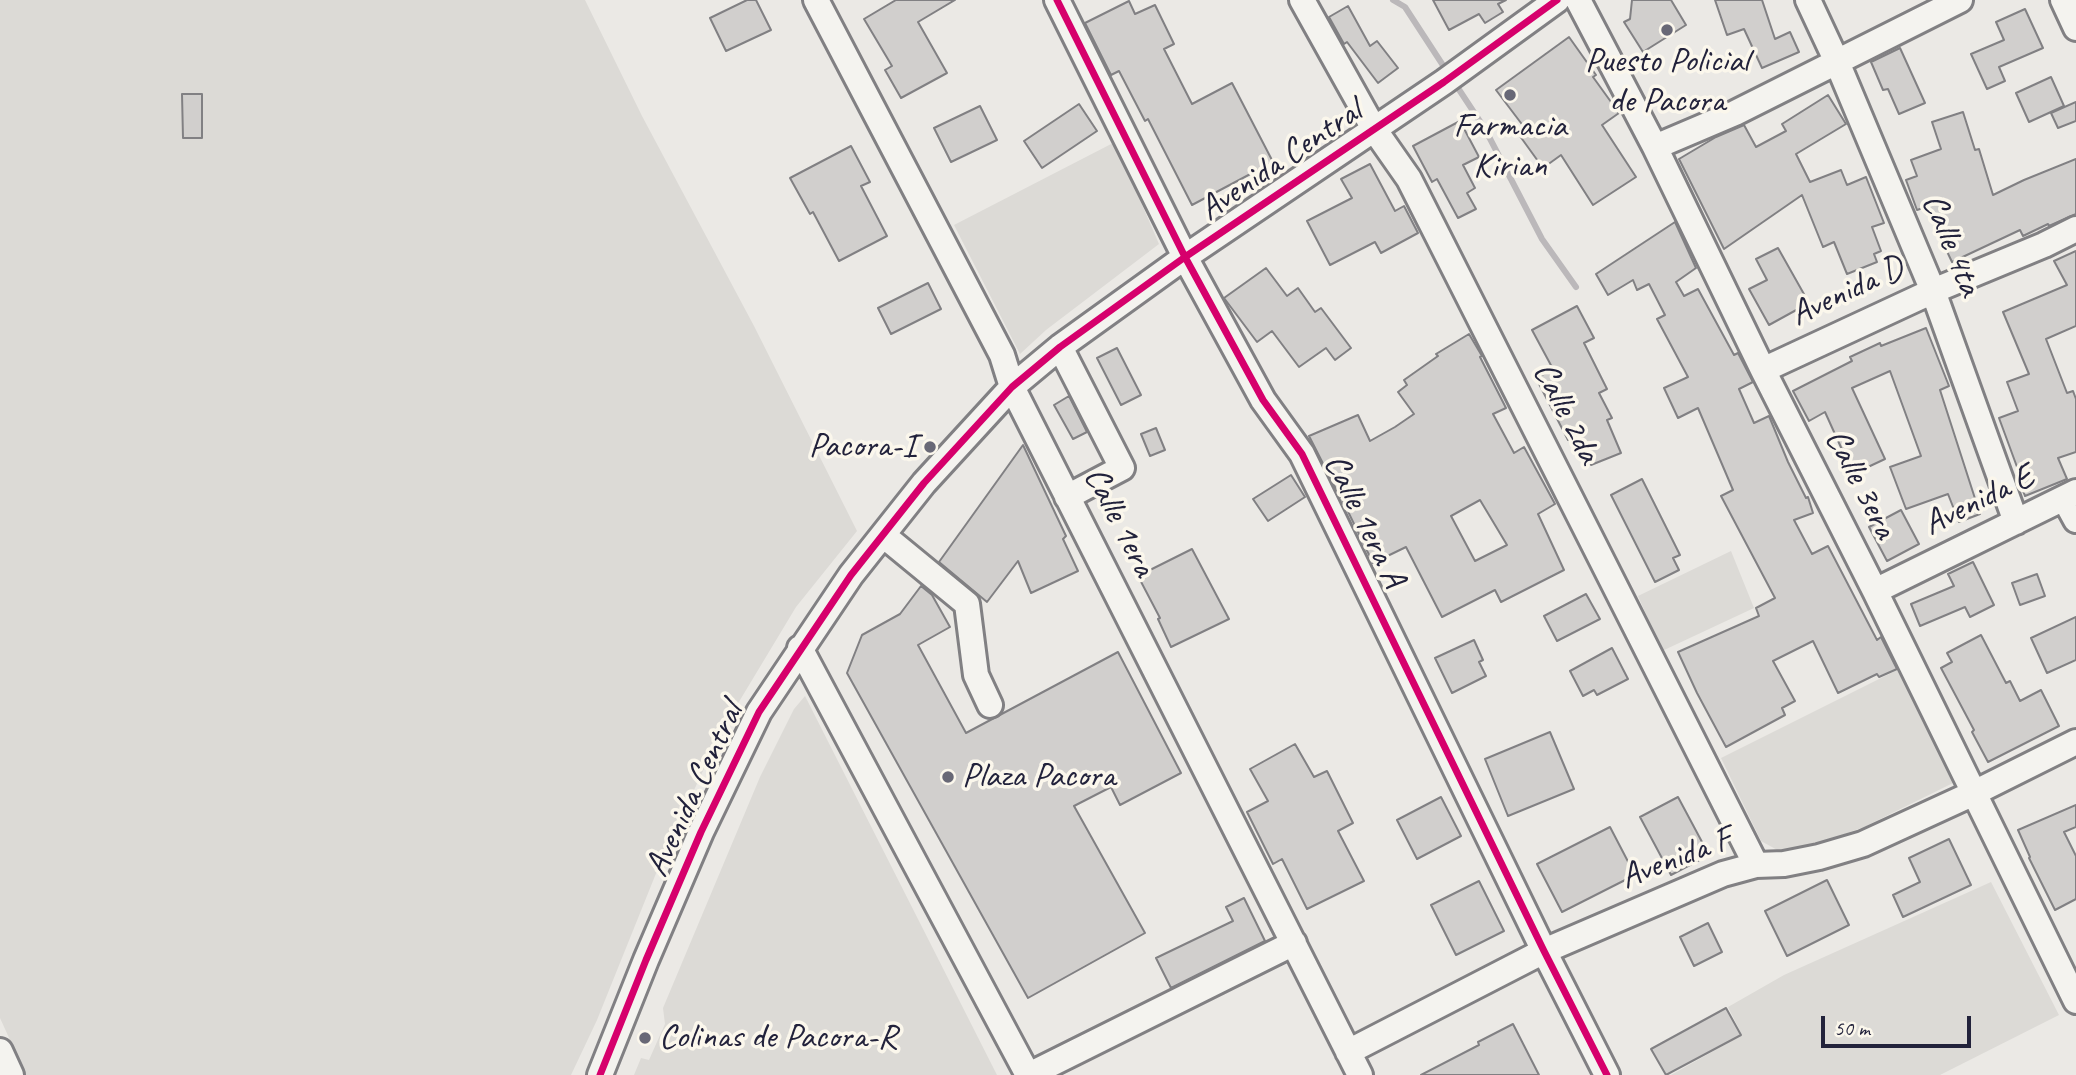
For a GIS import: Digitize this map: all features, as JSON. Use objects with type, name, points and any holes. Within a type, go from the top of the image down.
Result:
[{"type":"street","name":"Calle 1era","points":[[816,0],[1002,355],[1012,387],[1360,1075]]},
{"type":"street","name":"Calle 1era A","points":[[1057,0],[1185,257],[1263,400],[1302,454],[1607,1075]]},
{"type":"street","name":"Calle 2da","points":[[1302,0],[1374,129],[1409,179],[1756,865]]},
{"type":"street","name":"Avenida Central","points":[[600,1075],[701,832],[759,712],[851,575],[924,483],[1012,387],[1060,347],[1185,257],[1444,82],[1557,0]]},
{"type":"street","name":"Calle 3era","points":[[1578,0],[1655,147],[1763,370],[2073,989]]},
{"type":"street","name":"Calle 4ta","points":[[1808,0],[1837,62],[1933,291],[2016,522]]},
{"type":"street","points":[[1655,147],[1735,113],[1960,0]]},
{"type":"street","points":[[2063,0],[2076,28]]},
{"type":"street","name":"Avenida D","points":[[1763,370],[1933,291],[2076,229]]},
{"type":"street","points":[[1060,347],[1122,468],[1067,496]]},
{"type":"street","name":"Avenida E","points":[[1875,591],[2016,522],[2072,504]]},
{"type":"street","points":[[883,535],[967,604],[976,675],[990,705]]},
{"type":"street","points":[[800,648],[1028,1075],[1294,943]]},
{"type":"street","name":"Avenida F","points":[[1349,1052],[1545,951],[1723,874],[1756,865],[1784,864],[1819,857],[1863,844],[2076,742]]},
{"type":"street","points":[[0,1051],[11,1075]]},
{"type":"shaded area","points":[[0,0],[585,0],[642,116],[754,326],[857,531],[796,607],[722,730],[661,861],[597,1020],[571,1075],[26,1075],[0,1018]]},
{"type":"shaded area","points":[[1115,142],[1159,244],[1046,330],[1020,354],[954,225]]},
{"type":"shaded area","points":[[1731,551],[1754,608],[1662,651],[1638,596]]},
{"type":"shaded area","points":[[1899,669],[1955,782],[1864,827],[1817,844],[1781,852],[1761,841],[1721,758]]},
{"type":"shaded area","points":[[805,696],[997,1075],[634,1075],[641,1058],[649,1060],[665,1024],[663,1008],[760,777],[794,709]]},
{"type":"shaded area","points":[[1991,882],[2059,1015],[1940,1075],[1671,1075],[1742,1035],[1728,1007],[1784,975]]},
{"type":"building","points":[[747,0],[756,0],[771,30],[726,51],[710,18]]},
{"type":"building","points":[[896,0],[955,0],[918,22],[947,73],[901,98],[885,70],[892,66],[864,19]]},
{"type":"building","points":[[1433,0],[1506,0],[1498,4],[1503,12],[1485,23],[1479,14],[1449,30]]},
{"type":"building","points":[[1632,0],[1671,0],[1686,25],[1643,52],[1624,22],[1630,19]]},
{"type":"building","points":[[1715,0],[1762,0],[1775,39],[1790,32],[1799,52],[1762,68],[1744,29],[1727,35]]},
{"type":"building","points":[[1129,1],[1135,14],[1155,5],[1174,44],[1164,49],[1192,104],[1232,83],[1273,162],[1192,205],[1148,119],[1145,121],[1119,71],[1111,75],[1085,23]]},
{"type":"building","points":[[1348,6],[1370,46],[1377,41],[1398,68],[1378,83],[1347,42],[1344,44],[1329,17]]},
{"type":"building","points":[[2025,9],[2043,48],[1999,67],[2005,81],[1987,89],[1971,54],[2004,40],[1996,22]]},
{"type":"building","points":[[1569,37],[1619,113],[1602,125],[1636,177],[1593,205],[1561,155],[1543,168],[1517,132],[1524,127],[1496,90]]},
{"type":"building","points":[[1900,48],[1925,103],[1899,114],[1888,89],[1883,90],[1871,62]]},
{"type":"building","points":[[2051,77],[2064,106],[2029,122],[2016,93]]},
{"type":"building","points":[[182,94],[202,94],[202,138],[183,138]]},
{"type":"building","points":[[1828,95],[1846,124],[1796,154],[1810,182],[1841,170],[1847,185],[1866,177],[1884,223],[1872,227],[1881,251],[1874,254],[1877,262],[1847,274],[1834,242],[1823,247],[1802,195],[1724,249],[1679,159],[1716,137],[1744,125],[1756,147],[1786,131],[1782,124]]},
{"type":"building","points":[[2076,102],[2076,121],[2058,128],[2051,113]]},
{"type":"building","points":[[1079,104],[1097,131],[1042,168],[1024,141]]},
{"type":"building","points":[[980,106],[997,140],[951,162],[934,128]]},
{"type":"building","points":[[1963,112],[1975,150],[1979,149],[1993,195],[2076,159],[2076,214],[2023,236],[2020,230],[1952,262],[1926,207],[1917,210],[1906,180],[1917,176],[1911,160],[1941,149],[1932,122]]},
{"type":"building","points":[[1460,121],[1479,157],[1463,165],[1475,188],[1467,193],[1476,209],[1458,218],[1437,179],[1432,182],[1413,146]]},
{"type":"building","points":[[851,146],[870,182],[861,186],[887,236],[839,261],[813,212],[810,214],[790,178]]},
{"type":"building","points":[[1370,164],[1395,211],[1404,206],[1418,233],[1381,253],[1375,242],[1330,265],[1307,221],[1352,198],[1341,179]]},
{"type":"building","points":[[1675,222],[1696,268],[1676,282],[1684,296],[1698,289],[1734,355],[1738,353],[1753,382],[1739,389],[1754,423],[1769,416],[1788,462],[1806,498],[1808,497],[1813,513],[1794,520],[1812,554],[1828,546],[1877,640],[1881,637],[1897,669],[1879,677],[1877,674],[1838,693],[1813,641],[1773,661],[1795,701],[1782,708],[1785,715],[1726,747],[1678,652],[1759,616],[1756,608],[1775,598],[1721,496],[1733,490],[1698,408],[1678,418],[1664,388],[1688,377],[1657,319],[1665,315],[1649,284],[1637,290],[1633,280],[1608,295],[1596,274]]},
{"type":"building","points":[[1778,248],[1809,303],[1769,325],[1749,289],[1767,280],[1756,259]]},
{"type":"building","points":[[2076,251],[2076,326],[2046,339],[2067,393],[2073,391],[2076,399],[2076,452],[2058,458],[2067,479],[2025,496],[1999,418],[2018,411],[2007,382],[2029,374],[2003,312],[2067,285],[2054,261]]},
{"type":"building","points":[[1266,268],[1287,296],[1298,288],[1315,312],[1321,308],[1351,348],[1335,360],[1326,348],[1299,367],[1272,331],[1257,342],[1224,298]]},
{"type":"building","points":[[928,283],[941,309],[891,334],[878,308]]},
{"type":"building","points":[[1577,306],[1594,338],[1584,343],[1607,389],[1599,393],[1612,418],[1607,420],[1621,453],[1591,465],[1579,434],[1568,440],[1536,378],[1553,369],[1532,330]]},
{"type":"building","points":[[1926,328],[1949,386],[1940,390],[1980,514],[1959,522],[1948,494],[1906,509],[1890,467],[1921,456],[1890,371],[1852,388],[1885,459],[1853,474],[1825,412],[1809,421],[1793,391],[1852,361],[1850,357],[1880,343],[1881,346]]},
{"type":"building","points":[[1469,334],[1506,408],[1493,414],[1514,453],[1524,447],[1555,504],[1538,514],[1564,570],[1501,602],[1495,590],[1442,617],[1406,547],[1373,563],[1309,436],[1358,415],[1370,441],[1395,427],[1414,414],[1398,392],[1407,385],[1404,380],[1438,356],[1436,354]],"holes":[[[1480,500],[1507,545],[1475,561],[1451,516]]]},
{"type":"building","points":[[1117,348],[1141,395],[1121,405],[1097,358]]},
{"type":"building","points":[[1069,396],[1087,432],[1073,439],[1054,405]]},
{"type":"building","points":[[1156,428],[1165,450],[1150,456],[1141,434]]},
{"type":"building","points":[[1023,445],[1066,536],[1063,539],[1078,571],[1031,593],[1018,561],[987,602],[939,562]]},
{"type":"building","points":[[1291,475],[1305,497],[1268,521],[1253,499]]},
{"type":"building","points":[[1642,479],[1680,555],[1673,558],[1679,570],[1655,582],[1611,495]]},
{"type":"building","points":[[1901,510],[1919,544],[1887,561],[1869,527]]},
{"type":"building","points":[[1192,549],[1229,619],[1171,647],[1158,619],[1160,618],[1138,576]]},
{"type":"building","points":[[1973,562],[1994,605],[1970,617],[1965,607],[1920,626],[1911,604],[1954,586],[1948,574]]},
{"type":"building","points":[[2037,574],[2045,596],[2020,605],[2012,583]]},
{"type":"building","name":"Plaza Pacora","points":[[921,586],[932,595],[950,627],[918,645],[966,733],[1118,652],[1181,773],[1120,805],[1111,787],[1074,806],[1145,933],[1028,998],[847,673],[862,635],[900,614]]},
{"type":"building","points":[[1586,594],[1600,619],[1557,641],[1544,616]]},
{"type":"building","points":[[2076,617],[2076,660],[2047,673],[2031,638]]},
{"type":"building","points":[[1981,635],[2006,683],[2010,681],[2020,701],[2041,690],[2059,726],[1988,762],[1941,668],[1952,662],[1947,653]]},
{"type":"building","points":[[1474,640],[1483,660],[1479,662],[1486,676],[1452,693],[1435,658]]},
{"type":"building","points":[[1612,648],[1628,679],[1597,695],[1594,690],[1583,696],[1570,671]]},
{"type":"building","points":[[1550,732],[1574,789],[1508,816],[1485,759]]},
{"type":"building","points":[[1295,744],[1314,777],[1327,771],[1353,823],[1338,831],[1364,881],[1307,909],[1282,859],[1273,864],[1247,812],[1268,801],[1250,769]]},
{"type":"building","points":[[1441,797],[1461,836],[1417,859],[1397,820]]},
{"type":"building","points":[[1678,797],[1709,855],[1671,875],[1640,817]]},
{"type":"building","points":[[2076,805],[2076,827],[2064,832],[2076,856],[2076,899],[2055,910],[2018,830]]},
{"type":"building","points":[[1610,827],[1635,875],[1562,912],[1537,864]]},
{"type":"building","points":[[1949,839],[1971,885],[1903,917],[1893,895],[1920,882],[1909,858]]},
{"type":"building","points":[[1827,880],[1849,925],[1787,956],[1765,911]]},
{"type":"building","points":[[1479,881],[1504,931],[1456,955],[1431,905]]},
{"type":"building","points":[[1244,898],[1265,941],[1171,988],[1156,958],[1233,921],[1226,907]]},
{"type":"building","points":[[1708,923],[1722,952],[1694,966],[1680,937]]},
{"type":"building","points":[[1726,1008],[1741,1035],[1666,1075],[1651,1049]]},
{"type":"building","points":[[1513,1024],[1539,1075],[1421,1075],[1479,1045],[1478,1042]]},
{"type":"waterway","points":[[1393,0],[1405,7],[1448,73]]},
{"type":"waterway","points":[[1454,82],[1485,129],[1542,239],[1576,287]]},
{"type":"cycle path","points":[[1057,0],[1185,257],[1263,400],[1302,454],[1607,1075]]},
{"type":"cycle path","points":[[600,1075],[701,832],[759,712],[851,575],[924,483],[1012,387],[1060,347],[1185,257],[1444,82],[1557,0]]},
{"type":"place","name":"Puesto Policial de Pacora","points":[[1667,30]]},
{"type":"place","name":"Farmacia Kirian","points":[[1510,95]]},
{"type":"place","name":"Pacora-I","points":[[930,447]]},
{"type":"place","name":"Plaza Pacora","points":[[948,777]]},
{"type":"place","name":"Colinas de Pacora-R","points":[[645,1038]]}]
